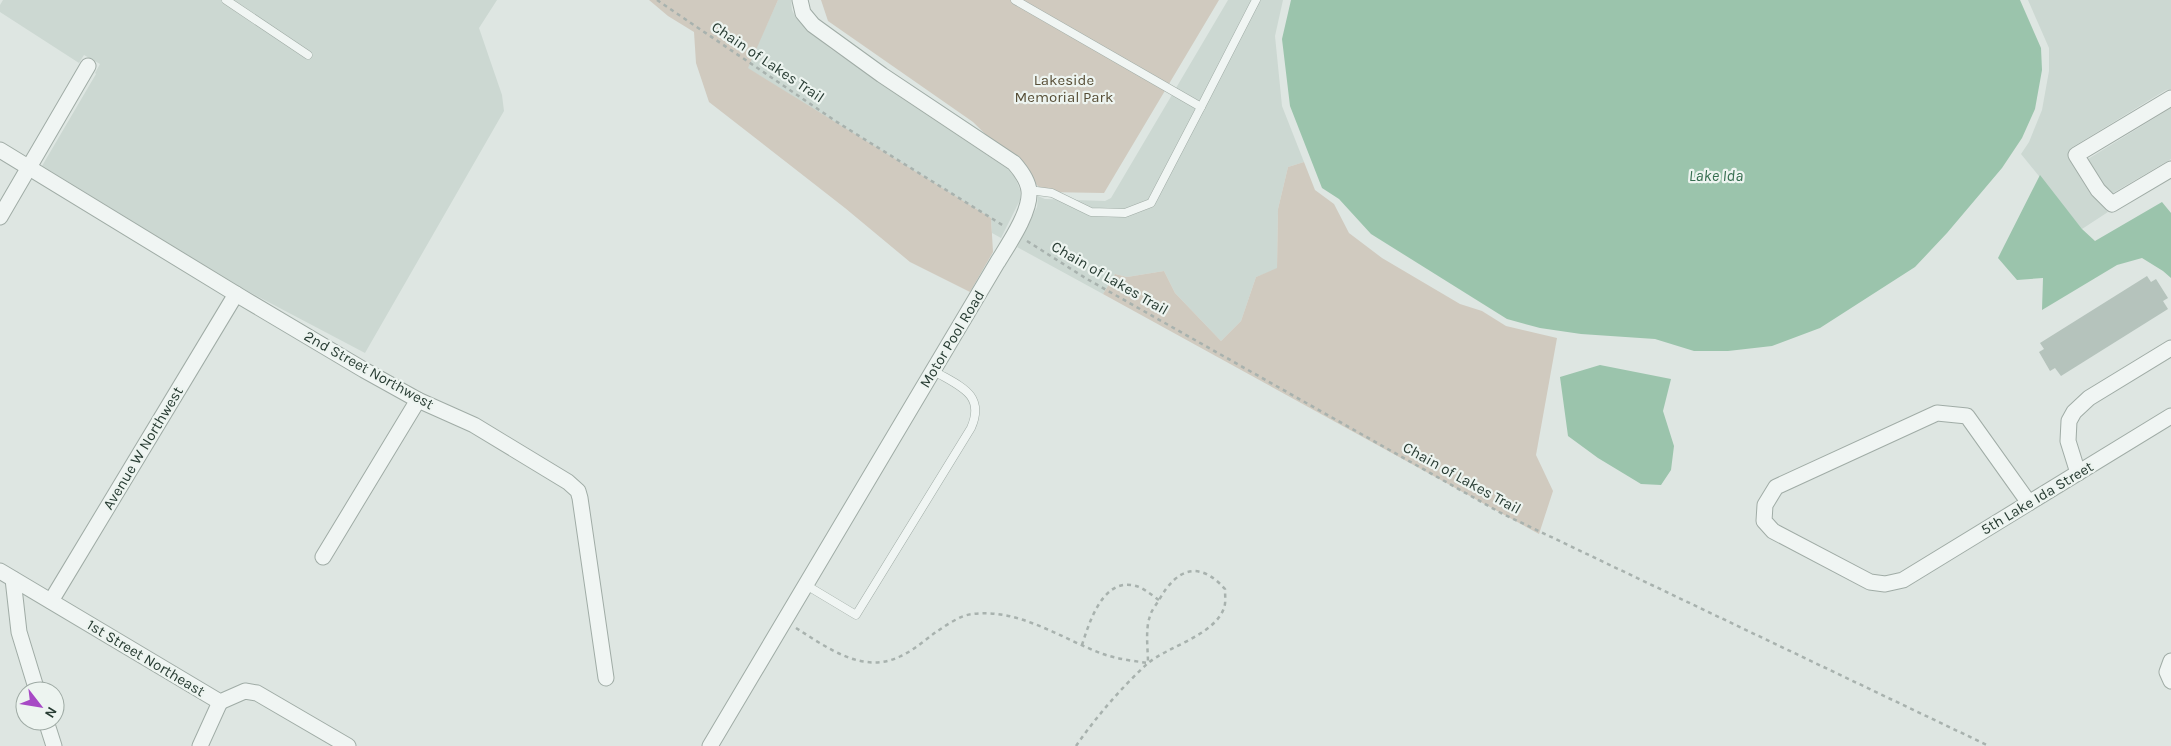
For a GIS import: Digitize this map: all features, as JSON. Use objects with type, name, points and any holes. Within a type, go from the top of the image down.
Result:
[{"type":"street","points":[[800,0],[802,13],[821,31],[1014,163],[1023,174],[1029,190]]},
{"type":"street","points":[[0,217],[88,66]]},
{"type":"street","points":[[2171,98],[2076,155],[2098,190],[2112,204],[2171,170]]},
{"type":"street","name":"2nd Street Northwest","points":[[0,150],[236,294],[418,400],[474,425],[561,478],[578,491],[606,678]]},
{"type":"street","name":"Motor Pool Road","points":[[710,746],[1015,233],[1028,203],[1029,190]]},
{"type":"street","name":"Avenue W Northwest","points":[[51,602],[236,294]]},
{"type":"street","points":[[2078,473],[2068,441],[2069,421],[2074,412],[2089,398],[2171,348]]},
{"type":"street","points":[[323,557],[418,400]]},
{"type":"street","name":"5th Lake Ida Street","points":[[2029,503],[1967,416],[1937,413],[1776,487],[1765,504],[1764,521],[1773,531],[1870,582],[1885,584],[1903,580],[2029,503],[2171,416]]},
{"type":"street","points":[[6,575],[19,632],[34,681]]},
{"type":"street","name":"1st Street Northeast","points":[[6,575],[220,702],[245,691],[258,693],[348,746]]},
{"type":"street","points":[[2170,662],[2167,672],[2171,681]]},
{"type":"street","points":[[200,746],[220,702]]},
{"type":"street","points":[[49,731],[54,746]]},
{"type":"lane","points":[[226,0],[308,55]]},
{"type":"lane","points":[[1015,0],[1201,107]]},
{"type":"lane","points":[[1029,190],[1052,193],[1091,212],[1125,213],[1151,202],[1255,2],[1246,0]]},
{"type":"lane","points":[[806,585],[856,615],[971,428],[976,418],[974,398],[967,391],[934,370]]},
{"type":"path","name":"Chain of Lakes Trail","points":[[657,0],[840,124],[1015,233],[1051,258],[1501,514],[1989,746]]},
{"type":"path","points":[[1076,746],[1114,698],[1148,663],[1185,643],[1211,625],[1224,608],[1225,589],[1216,579],[1204,571],[1191,571],[1179,576],[1167,585],[1149,617],[1148,663]]},
{"type":"path","points":[[1082,645],[1088,625],[1097,607],[1108,594],[1119,586],[1130,585],[1141,588],[1159,600]]},
{"type":"path","points":[[784,621],[832,650],[848,658],[866,663],[882,662],[902,656],[954,621],[972,614],[1012,616],[1105,654],[1148,663]]},
{"type":"shaded area","points":[[3,0],[497,0],[479,28],[502,95],[504,111],[365,353],[240,287],[42,166],[100,64],[84,55],[79,63],[0,12],[0,5]]},
{"type":"shaded area","points":[[778,0],[791,0],[792,10],[796,18],[807,30],[831,49],[1008,169],[1015,177],[1020,190],[1020,200],[1001,238],[992,233],[991,218],[747,68]]},
{"type":"shaded area","points":[[1228,0],[1283,0],[1275,36],[1282,106],[1304,162],[1288,167],[1278,209],[1277,269],[1256,277],[1241,321],[1221,341],[1175,293],[1164,271],[1127,277],[1115,274],[1103,294],[1017,247],[1037,207],[1038,196],[1045,199],[1105,201],[1111,198]]},
{"type":"shaded area","points":[[2028,0],[2171,0],[2171,89],[2166,90],[2071,148],[2069,159],[2090,193],[2108,212],[2082,229],[2021,154],[2029,142],[2042,110],[2049,71],[2049,48]]},
{"type":"shaded area","points":[[2171,108],[2171,159],[2113,193],[2104,185],[2088,159]]},
{"type":"green space","points":[[649,0],[778,0],[748,68],[991,218],[993,252],[970,292],[910,262],[845,208],[709,102],[696,63],[694,32],[668,16]]},
{"type":"green space","name":"Lakeside Memorial Park","points":[[821,0],[1219,0],[1104,193],[1044,192],[973,122],[828,21]]},
{"type":"green space","points":[[1304,162],[1315,190],[1334,204],[1349,233],[1382,258],[1460,304],[1482,311],[1506,326],[1557,338],[1536,455],[1553,491],[1539,534],[1103,294],[1115,274],[1127,277],[1164,271],[1175,293],[1221,341],[1241,321],[1256,277],[1277,268],[1278,209],[1288,167]]},
{"type":"water","name":"Lake Ida","points":[[1291,0],[2020,0],[2041,48],[2042,70],[2035,109],[2022,138],[2002,168],[1947,233],[1915,267],[1820,328],[1772,346],[1728,351],[1694,351],[1655,339],[1581,334],[1540,328],[1507,319],[1371,234],[1339,199],[1322,188],[1290,106],[1282,39]]},
{"type":"water","points":[[2040,175],[2082,229],[2095,241],[2162,202],[2171,213],[2171,278],[2142,258],[2117,265],[2042,310],[2043,278],[2017,280],[1998,258]]},
{"type":"water","points":[[1600,365],[1671,379],[1663,411],[1674,446],[1671,470],[1661,485],[1641,484],[1598,458],[1568,436],[1560,377]]},
{"type":"building","points":[[2147,276],[2151,282],[2156,279],[2168,298],[2163,301],[2168,309],[2061,376],[2055,368],[2050,371],[2039,352],[2044,349],[2040,343]]}]
